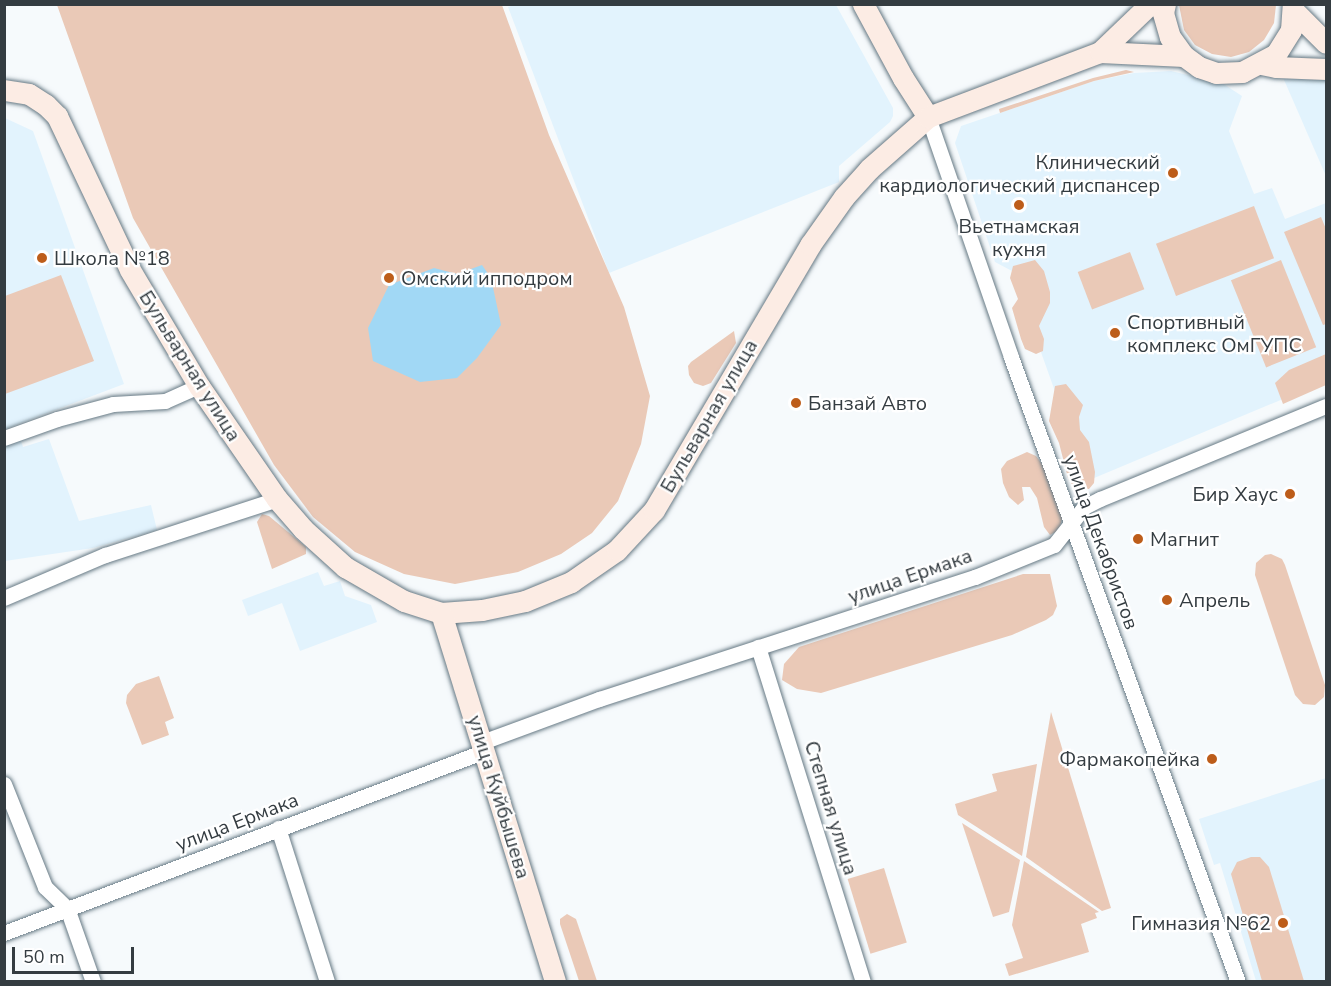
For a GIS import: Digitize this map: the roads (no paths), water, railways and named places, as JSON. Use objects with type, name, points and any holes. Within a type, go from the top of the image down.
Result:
[{"type":"main road","points":[[863,4],[903,78],[928,117]]},
{"type":"main road","name":"Бульварная улица","points":[[8,90],[29,94],[46,105],[57,116],[130,270],[199,386],[277,499],[303,529],[345,567],[404,601],[441,613],[482,610],[525,601],[571,582],[617,550],[654,510],[692,449],[765,318],[810,245],[844,197],[869,169],[928,117],[1100,52],[1150,4]]},
{"type":"main road","points":[[1165,4],[1164,14],[1170,37],[1184,56],[1199,67],[1216,73],[1242,72],[1261,64],[1282,47],[1291,30],[1294,8]]},
{"type":"main road","points":[[1294,8],[1326,43]]},
{"type":"main road","name":"Бульварная улица","points":[[1100,52],[1184,56]]},
{"type":"main road","points":[[1261,64],[1276,67],[1326,69]]},
{"type":"main road","name":"улица Куйбышева","points":[[441,613],[555,981]]},
{"type":"street","name":"улица Декабристов","points":[[928,117],[1011,357],[1238,981]]},
{"type":"street","points":[[4,438],[57,419],[113,404],[165,401],[199,386]]},
{"type":"street","name":"улица Ермака","points":[[4,933],[278,828],[483,746],[758,646],[975,577],[1054,545],[1084,507],[1100,499],[1326,406]]},
{"type":"street","points":[[4,598],[105,555],[277,499]]},
{"type":"street","name":"Степная улица","points":[[758,646],[863,981]]},
{"type":"street","points":[[4,784],[45,887],[67,908],[93,981]]},
{"type":"street","points":[[278,828],[327,981]]},
{"type":"water","points":[[482,265],[491,278],[501,325],[477,358],[457,378],[420,382],[373,361],[368,328],[389,285],[434,268],[457,274]]},
{"type":"place","name":"Клинический кардиологический диспансер","points":[[1173,173]]},
{"type":"place","name":"Вьетнамская кухня","points":[[1019,205]]},
{"type":"place","name":"Школа №18","points":[[42,258]]},
{"type":"place","name":"Омский ипподром","points":[[389,278]]},
{"type":"place","name":"Спортивный комплекс ОмГУПС","points":[[1115,333]]},
{"type":"place","name":"Банзай Авто","points":[[796,403]]},
{"type":"place","name":"Бир Хаус","points":[[1290,494]]},
{"type":"place","name":"Магнит","points":[[1138,539]]},
{"type":"place","name":"Апрель","points":[[1167,600]]},
{"type":"place","name":"Фармакопейка","points":[[1212,759]]},
{"type":"place","name":"Гимназия №62","points":[[1283,923]]}]
